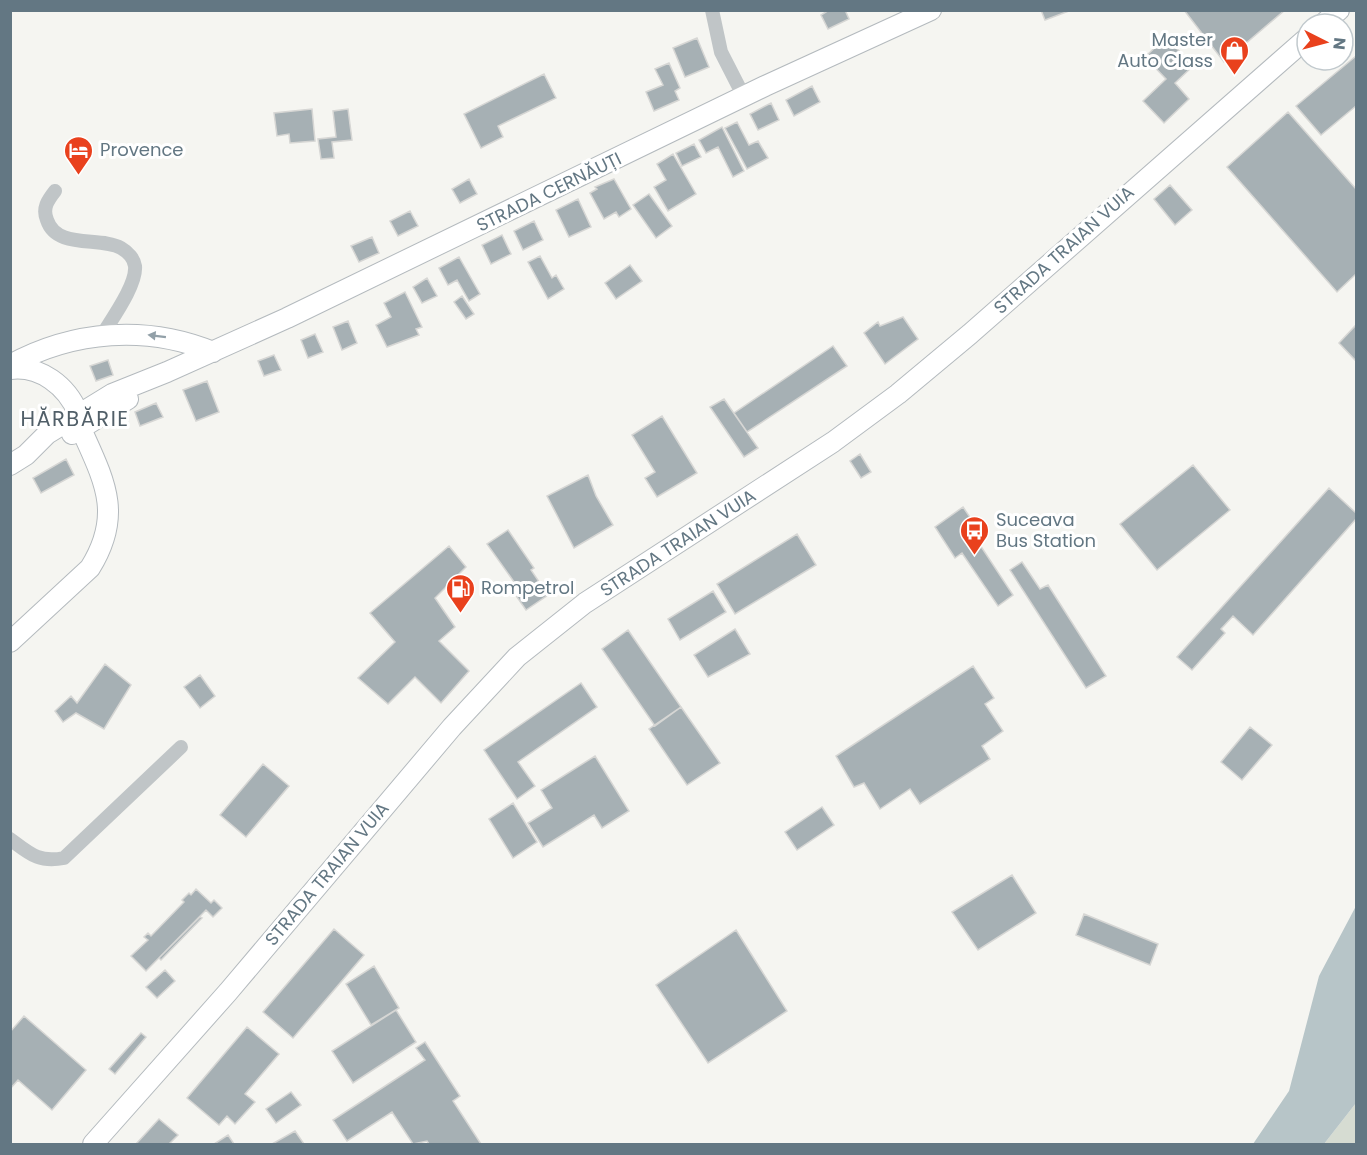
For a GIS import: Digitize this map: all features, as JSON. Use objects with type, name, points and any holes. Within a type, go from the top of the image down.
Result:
[{"type":"main road","name":"STRADA CERNĂUȚI","points":[[18,460],[47,434],[167,372],[515,210],[744,97],[931,10]]},
{"type":"main road","name":"STRADA TRAIAN VUIA","points":[[93,1144],[235,983],[452,726],[517,657],[585,603],[833,442],[898,394],[1295,48]]},
{"type":"main road","points":[[10,367],[48,348],[101,337],[146,334],[166,336],[213,352]]},
{"type":"main road","points":[[10,367],[44,373],[62,389],[75,421],[100,468],[108,508],[106,532],[99,554],[90,568],[10,642]]},
{"type":"main road","points":[[10,380],[28,381],[49,393],[75,421]]},
{"type":"street","points":[[712,10],[721,52],[744,97]]},
{"type":"street","points":[[55,191],[46,201],[45,209],[47,223],[54,230],[62,236],[80,241],[120,248],[132,259],[135,266],[132,283],[101,337]]},
{"type":"street","points":[[10,839],[47,861],[64,858],[181,747]]},
{"type":"shaded area","points":[[1356,906],[1356,1103],[1324,1144],[1253,1144],[1289,1091],[1319,976]]},
{"type":"shaded area","points":[[1356,1103],[1356,1144],[1324,1144]]},
{"type":"building","points":[[829,10],[845,10],[849,19],[828,29],[821,15]]},
{"type":"building","points":[[1041,10],[1069,10],[1069,11],[1045,20]]},
{"type":"building","points":[[1184,10],[1285,10],[1224,62]]},
{"type":"building","points":[[1166,37],[1193,66],[1175,83],[1189,99],[1164,123],[1143,101],[1166,79],[1145,57]]},
{"type":"building","points":[[697,38],[709,67],[685,77],[673,48]]},
{"type":"building","points":[[1355,57],[1356,106],[1321,135],[1296,106],[1337,72],[1355,72]]},
{"type":"building","points":[[669,63],[680,88],[675,91],[679,100],[654,111],[646,92],[663,85],[655,69]]},
{"type":"building","points":[[544,74],[556,98],[498,126],[503,137],[481,148],[464,114]]},
{"type":"building","points":[[812,86],[820,102],[794,116],[786,100]]},
{"type":"building","points":[[771,103],[779,120],[758,130],[750,114]]},
{"type":"building","points":[[312,109],[315,141],[290,143],[289,134],[277,136],[274,113]]},
{"type":"building","points":[[348,109],[352,140],[332,142],[334,158],[321,159],[318,139],[336,137],[333,111]]},
{"type":"building","points":[[1288,112],[1356,189],[1356,274],[1337,292],[1227,167]]},
{"type":"building","points":[[737,122],[749,145],[758,141],[768,158],[747,169],[725,128]]},
{"type":"building","points":[[722,127],[744,171],[733,177],[718,147],[706,153],[699,140]]},
{"type":"building","points":[[694,144],[701,157],[682,166],[676,153]]},
{"type":"building","points":[[673,154],[696,194],[668,211],[654,187],[666,180],[657,164]]},
{"type":"building","points":[[469,179],[477,194],[460,203],[452,189]]},
{"type":"building","points":[[614,179],[631,209],[619,217],[616,212],[604,219],[590,193],[597,189],[595,187]]},
{"type":"building","points":[[1170,185],[1192,210],[1175,225],[1154,199]]},
{"type":"building","points":[[649,194],[672,226],[656,238],[633,205]]},
{"type":"building","points":[[578,199],[591,227],[569,237],[556,210]]},
{"type":"building","points":[[410,211],[418,226],[398,236],[390,221]]},
{"type":"building","points":[[534,221],[543,240],[523,250],[514,231]]},
{"type":"building","points":[[502,235],[511,254],[491,264],[482,245]]},
{"type":"building","points":[[372,237],[379,253],[359,262],[351,246]]},
{"type":"building","points":[[540,256],[552,278],[556,275],[564,289],[548,299],[528,262]]},
{"type":"building","points":[[459,257],[480,294],[469,301],[457,280],[448,285],[439,268]]},
{"type":"building","points":[[630,265],[642,281],[616,299],[605,283]]},
{"type":"building","points":[[427,278],[437,296],[422,303],[413,287]]},
{"type":"building","points":[[405,292],[422,327],[416,329],[419,335],[387,347],[376,325],[391,317],[384,303]]},
{"type":"building","points":[[462,296],[474,314],[466,319],[454,302]]},
{"type":"building","points":[[903,317],[918,339],[885,364],[864,333],[878,322],[880,326]]},
{"type":"building","points":[[348,321],[357,343],[342,350],[333,327]]},
{"type":"building","points":[[1356,325],[1356,361],[1339,343]]},
{"type":"building","points":[[315,334],[323,352],[308,358],[301,340]]},
{"type":"building","points":[[833,346],[847,366],[747,432],[734,413]]},
{"type":"building","points":[[274,355],[281,370],[264,376],[258,361]]},
{"type":"building","points":[[108,360],[113,375],[96,381],[90,366]]},
{"type":"building","points":[[207,381],[219,412],[196,421],[183,390]]},
{"type":"building","points":[[724,399],[758,448],[744,457],[710,407]]},
{"type":"building","points":[[156,403],[163,417],[140,426],[135,412]]},
{"type":"building","points":[[662,416],[697,473],[657,497],[645,478],[655,472],[632,435]]},
{"type":"building","points":[[860,454],[871,472],[861,478],[850,461]]},
{"type":"building","points":[[66,459],[74,475],[41,493],[33,478]]},
{"type":"building","points":[[1193,465],[1230,510],[1157,570],[1120,524]]},
{"type":"building","points":[[588,475],[596,496],[613,525],[574,548],[547,496]]},
{"type":"building","points":[[1329,488],[1356,513],[1356,519],[1253,635],[1233,616],[1221,629],[1225,633],[1192,670],[1177,657]]},
{"type":"building","name":"Suceava Bus Station","points":[[963,507],[984,538],[978,542],[1013,595],[998,606],[962,553],[955,558],[935,527]]},
{"type":"building","points":[[508,530],[534,568],[531,570],[548,595],[526,610],[512,590],[517,586],[487,544]]},
{"type":"building","points":[[797,534],[816,565],[735,614],[717,584]]},
{"type":"building","points":[[449,546],[466,567],[435,598],[455,627],[439,641],[469,671],[441,703],[415,677],[388,704],[358,678],[395,642],[370,613]]},
{"type":"building","points":[[1022,562],[1040,589],[1048,585],[1106,676],[1086,688],[1010,570]]},
{"type":"building","points":[[713,591],[726,612],[680,640],[668,619]]},
{"type":"building","points":[[735,629],[750,654],[708,677],[694,655]]},
{"type":"building","points":[[628,630],[681,707],[655,726],[602,649]]},
{"type":"building","points":[[105,664],[131,685],[104,729],[76,713],[63,722],[55,711],[71,696],[77,703]]},
{"type":"building","points":[[973,666],[994,698],[985,704],[1003,731],[982,746],[990,759],[920,804],[910,789],[880,809],[864,783],[854,787],[836,756]]},
{"type":"building","points":[[200,675],[215,696],[200,708],[184,687]]},
{"type":"building","points":[[581,683],[597,707],[518,762],[535,786],[517,799],[484,750]]},
{"type":"building","points":[[681,707],[720,763],[687,785],[649,729]]},
{"type":"building","points":[[1250,727],[1272,745],[1242,780],[1221,762]]},
{"type":"building","points":[[595,756],[629,811],[602,828],[594,815],[543,847],[528,823],[552,808],[541,790]]},
{"type":"building","points":[[263,764],[289,786],[246,837],[220,815]]},
{"type":"building","points":[[513,803],[537,842],[513,858],[489,819]]},
{"type":"building","points":[[822,807],[834,825],[797,850],[785,832]]},
{"type":"building","points":[[1012,875],[1036,913],[978,950],[952,912]]},
{"type":"building","points":[[196,889],[211,903],[214,900],[222,908],[213,917],[206,910],[146,971],[131,956],[148,940],[144,937],[148,933],[151,936],[184,902],[182,900]]},
{"type":"building","points":[[1084,914],[1158,944],[1150,965],[1076,935]]},
{"type":"building","points":[[200,917],[202,918],[161,960],[159,958]]},
{"type":"building","points":[[334,929],[364,955],[293,1038],[263,1012]]},
{"type":"building","points":[[736,930],[787,1011],[708,1063],[656,985]]},
{"type":"building","points":[[374,966],[399,1008],[371,1025],[346,984]]},
{"type":"building","points":[[165,970],[175,981],[157,998],[146,987]]},
{"type":"building","points":[[396,1010],[416,1042],[353,1083],[332,1051]]},
{"type":"building","points":[[24,1016],[86,1070],[52,1110],[18,1080],[10,1089],[10,1032]]},
{"type":"building","points":[[247,1027],[279,1054],[245,1094],[255,1102],[235,1124],[227,1116],[219,1125],[187,1098]]},
{"type":"building","points":[[141,1033],[146,1037],[115,1074],[109,1069]]},
{"type":"building","points":[[425,1042],[460,1096],[453,1101],[481,1144],[429,1144],[427,1141],[413,1144],[392,1112],[347,1141],[333,1120],[425,1060],[416,1048]]},
{"type":"building","points":[[291,1092],[301,1105],[276,1123],[266,1109]]},
{"type":"building","points":[[159,1119],[178,1135],[169,1144],[136,1144]]},
{"type":"building","points":[[295,1131],[304,1144],[272,1144]]},
{"type":"building","points":[[228,1135],[234,1144],[214,1144]]},
{"type":"place","name":"Master Auto Class","points":[[1234,76]]},
{"type":"place","name":"Provence","points":[[79,176]]},
{"type":"place","name":"Suceava Bus Station","points":[[975,556]]},
{"type":"place","name":"Rompetrol","points":[[460,614]]},
{"type":"district","name":"HĂRBĂRIE","points":[[75,419]]}]
